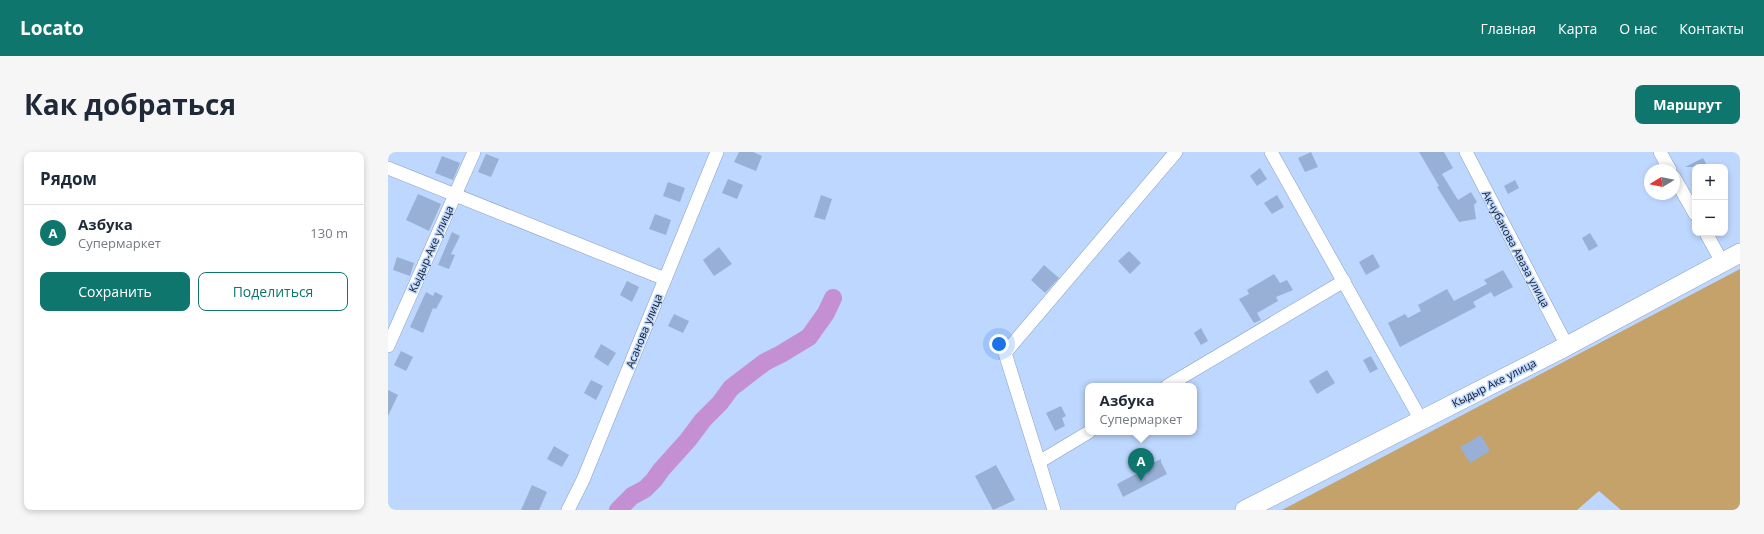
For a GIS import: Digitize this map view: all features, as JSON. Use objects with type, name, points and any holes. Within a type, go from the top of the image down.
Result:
[{"type":"highway","name":"Кыдыр Аке улица","points":[[1245,510],[1567,346],[1740,253]]},
{"type":"street","name":"Кыдыр-Аке улица","points":[[388,346],[474,152]]},
{"type":"street","name":"Асанова улица","points":[[568,510],[583,480],[717,152]]},
{"type":"street","points":[[1054,510],[1005,353],[1176,152]]},
{"type":"street","points":[[1272,152],[1421,420]]},
{"type":"street","name":"Акчубакова Аваза улица","points":[[1466,152],[1567,346]]},
{"type":"street","points":[[1660,152],[1667,164]]},
{"type":"street","points":[[388,168],[666,279]]},
{"type":"street","points":[[1680,188],[1692,209]]},
{"type":"street","points":[[1708,236],[1722,262]]},
{"type":"street","points":[[1171,383],[1344,281]]},
{"type":"street","points":[[1039,462],[1085,434]]},
{"type":"shaded area","points":[[1740,269],[1740,510],[1621,510],[1599,491],[1577,510],[1282,510]]},
{"type":"building","points":[[739,152],[753,152],[762,156],[756,171],[734,162]]},
{"type":"building","points":[[1311,152],[1318,167],[1305,172],[1298,158]]},
{"type":"building","points":[[1419,152],[1444,152],[1453,168],[1442,174],[1458,200],[1471,192],[1477,202],[1474,205],[1476,219],[1459,222],[1437,187],[1439,186]]},
{"type":"building","points":[[486,154],[499,159],[491,177],[478,172]]},
{"type":"building","points":[[442,156],[460,163],[453,180],[435,173]]},
{"type":"building","points":[[1703,158],[1706,164],[1692,164],[1692,167],[1685,167]]},
{"type":"building","points":[[1260,168],[1267,179],[1257,186],[1250,176]]},
{"type":"building","points":[[728,179],[743,185],[737,199],[722,193]]},
{"type":"building","points":[[1515,180],[1519,188],[1508,194],[1504,186]]},
{"type":"building","points":[[668,182],[685,188],[680,202],[663,196]]},
{"type":"building","points":[[418,194],[441,204],[429,231],[406,220]]},
{"type":"building","points":[[821,195],[832,199],[825,220],[814,217]]},
{"type":"building","points":[[1277,195],[1284,207],[1272,214],[1264,203]]},
{"type":"building","points":[[655,214],[671,220],[666,235],[649,229]]},
{"type":"building","points":[[452,232],[460,236],[451,254],[455,255],[449,269],[438,265]]},
{"type":"building","points":[[1590,233],[1598,246],[1589,251],[1582,238]]},
{"type":"building","points":[[719,247],[732,264],[714,276],[703,260]]},
{"type":"building","points":[[1129,251],[1141,263],[1130,274],[1118,261]]},
{"type":"building","points":[[1373,254],[1380,267],[1366,275],[1359,262]]},
{"type":"building","points":[[397,257],[414,263],[410,276],[393,270]]},
{"type":"building","points":[[1044,265],[1059,278],[1045,293],[1031,280]]},
{"type":"building","points":[[1503,270],[1513,287],[1494,297],[1491,292],[1473,302],[1476,307],[1400,347],[1388,323],[1405,314],[1408,318],[1421,311],[1418,305],[1447,289],[1454,301],[1487,284],[1484,280]]},
{"type":"building","points":[[1274,274],[1280,283],[1287,280],[1293,290],[1276,297],[1278,301],[1257,313],[1261,320],[1254,323],[1239,299],[1249,294],[1247,290]]},
{"type":"building","points":[[627,281],[639,287],[632,302],[620,295]]},
{"type":"building","points":[[426,292],[433,296],[435,292],[443,296],[436,309],[433,308],[423,333],[410,327]]},
{"type":"building","points":[[674,314],[689,321],[683,333],[668,326]]},
{"type":"building","points":[[1201,328],[1208,341],[1201,345],[1194,333]]},
{"type":"building","points":[[601,344],[616,353],[608,366],[594,357]]},
{"type":"building","points":[[401,351],[413,357],[406,371],[394,365]]},
{"type":"building","points":[[1371,356],[1378,369],[1370,373],[1363,360]]},
{"type":"building","points":[[1327,370],[1335,383],[1317,394],[1309,381]]},
{"type":"building","points":[[591,380],[603,386],[596,400],[584,393]]},
{"type":"building","points":[[388,390],[398,395],[388,416]]},
{"type":"building","points":[[1061,406],[1066,416],[1062,418],[1065,426],[1055,431],[1046,413]]},
{"type":"building","points":[[1481,435],[1490,451],[1470,463],[1460,447]]},
{"type":"building","points":[[554,446],[569,455],[562,467],[547,459]]},
{"type":"building","points":[[1161,459],[1167,474],[1123,497],[1117,484]]},
{"type":"building","points":[[996,465],[1015,500],[993,510],[975,476]]},
{"type":"building","points":[[532,485],[547,492],[539,510],[521,510]]},
{"type":"waterway","points":[[618,510],[632,496],[645,489],[654,480],[731,388],[765,362],[809,337],[826,313],[833,298]]},
{"type":"place","name":"Азбука","points":[[1141,481]]}]
